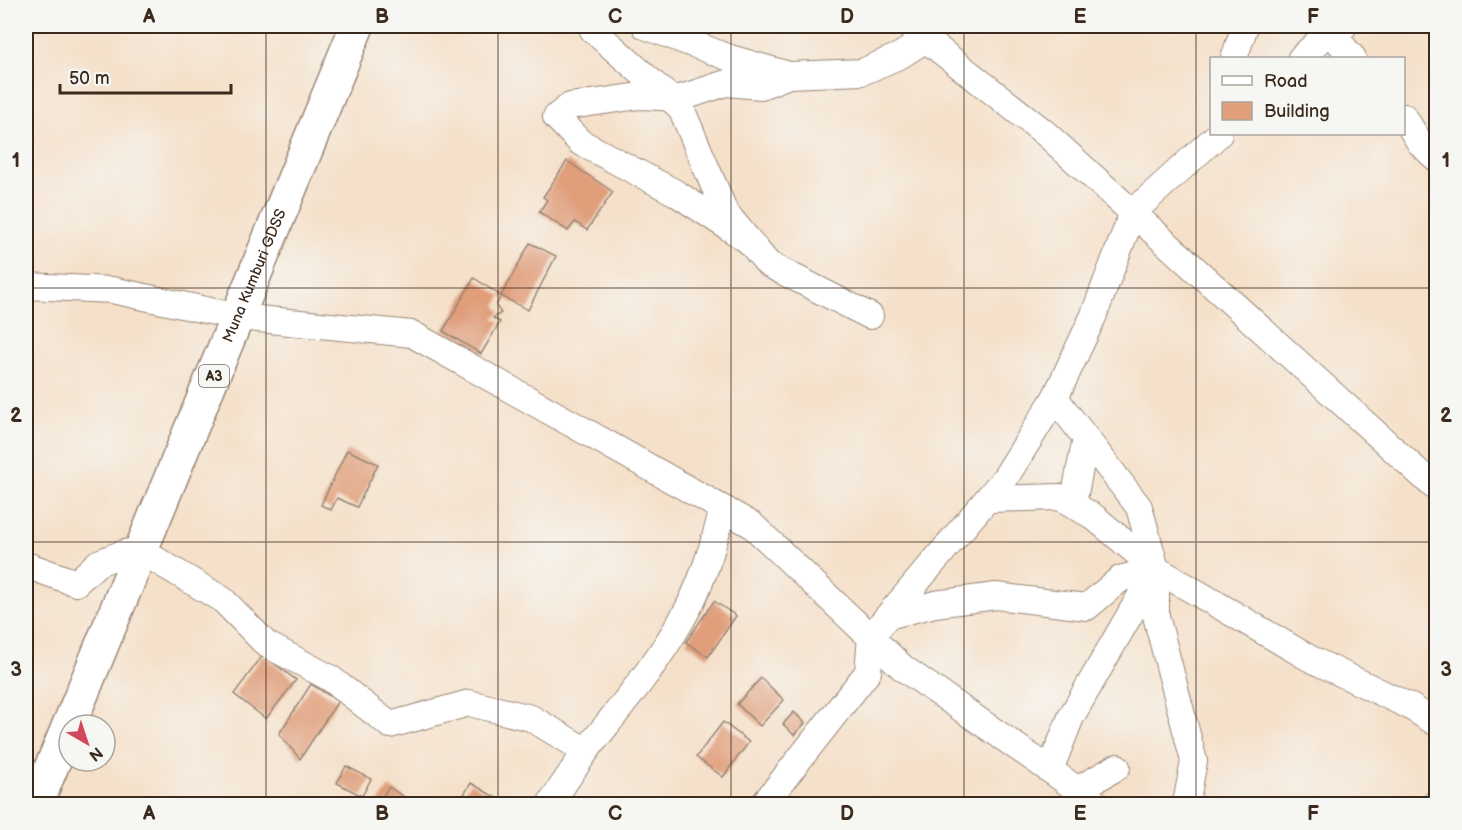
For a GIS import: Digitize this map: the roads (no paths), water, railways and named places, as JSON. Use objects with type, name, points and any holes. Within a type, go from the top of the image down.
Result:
[{"type":"highway","name":"Muna Kumburi GDSS","points":[[74,713],[357,26]]},
{"type":"highway","name":"Muna Kumburi GDSS","points":[[36,804],[57,754]]},
{"type":"street","points":[[592,26],[593,30],[681,108],[725,212],[768,264],[870,316]]},
{"type":"street","points":[[645,26],[730,58],[789,75],[862,72],[901,55],[923,30],[1045,133],[1437,488]]},
{"type":"street","points":[[1234,57],[1245,26]]},
{"type":"street","points":[[1302,57],[1333,28],[1352,57]]},
{"type":"street","points":[[749,241],[676,193],[580,142],[556,117],[570,106],[639,96],[681,98],[726,83],[761,86],[789,75]]},
{"type":"street","points":[[1405,119],[1420,143],[1437,158]]},
{"type":"street","points":[[1192,158],[1210,120]]},
{"type":"street","points":[[764,804],[868,672],[871,636],[1005,478],[1055,398],[1093,318],[1133,212],[1218,135]]},
{"type":"street","points":[[26,286],[112,290],[238,317],[412,334],[752,525],[903,668],[1087,797],[1117,767]]},
{"type":"street","points":[[1055,398],[1139,507],[1156,569],[1156,616],[1194,761],[1186,804]]},
{"type":"street","points":[[1073,504],[1086,438]]},
{"type":"street","points":[[988,499],[1060,497],[1094,517],[1156,569],[1309,658],[1411,707],[1437,723]]},
{"type":"street","points":[[550,804],[586,751],[648,672],[682,620],[713,546],[723,509]]},
{"type":"street","points":[[26,565],[76,584],[98,564],[124,553],[141,551],[223,600],[266,644],[330,678],[390,725],[469,703],[531,718],[586,751]]},
{"type":"street","points":[[888,616],[934,604],[996,596],[1087,607],[1120,579],[1156,569]]},
{"type":"street","points":[[1050,770],[1071,717],[1156,569]]}]
